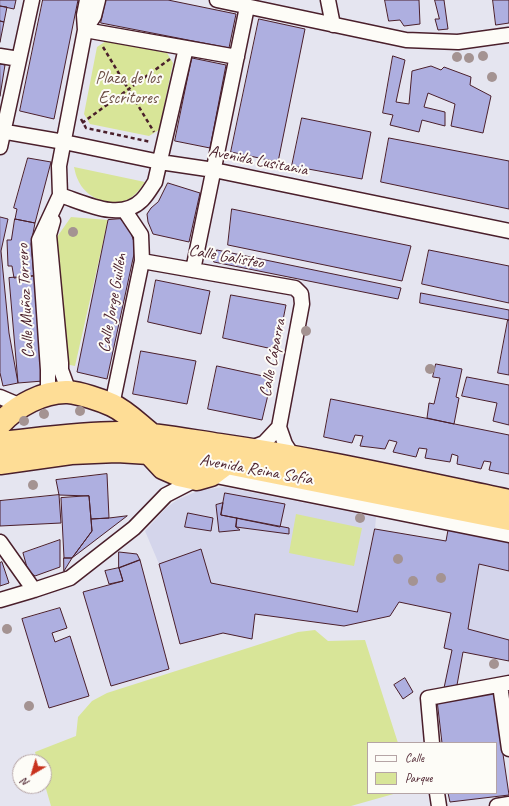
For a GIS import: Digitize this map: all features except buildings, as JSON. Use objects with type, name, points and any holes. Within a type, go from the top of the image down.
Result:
[{"type":"highway","points":[[0,424],[21,406],[48,394],[69,392],[112,405],[124,413],[155,452],[178,475],[211,473]]},
{"type":"highway","name":"Avenida Reina Sofía","points":[[0,443],[66,436],[118,433],[155,452],[211,473],[509,519]]},
{"type":"highway","name":"Avenida Reina Sofía","points":[[0,462],[71,453],[248,449],[509,501]]},
{"type":"street","points":[[0,147],[1,131],[32,0]]},
{"type":"street","points":[[87,0],[84,15],[85,30],[59,166],[60,195],[103,209],[125,210],[142,200],[155,182],[160,162],[162,142],[186,48]]},
{"type":"street","points":[[85,30],[94,16],[98,0]]},
{"type":"street","points":[[217,0],[406,40],[458,42],[509,34]]},
{"type":"street","points":[[328,0],[333,25]]},
{"type":"street","points":[[193,270],[247,7]]},
{"type":"street","points":[[85,30],[237,57]]},
{"type":"street","points":[[0,56],[19,60]]},
{"type":"street","name":"Avenida Lusitania","points":[[1,131],[64,142],[160,162],[214,170],[509,231]]},
{"type":"street","name":"Calle Muñoz Torrero","points":[[60,195],[49,235],[61,370],[69,392]]},
{"type":"street","name":"Calle Muñoz Torrero","points":[[48,394],[48,370],[39,240],[60,195]]},
{"type":"street","name":"Calle Jorge Guillén","points":[[112,405],[142,261],[140,235],[125,210]]},
{"type":"street","name":"Calle Galisteo","points":[[142,261],[295,288],[301,294]]},
{"type":"street","name":"Calle Cáparra","points":[[278,427],[302,304],[301,294]]},
{"type":"street","points":[[0,397],[21,406]]},
{"type":"street","points":[[248,449],[264,443],[278,427],[285,444],[294,458]]},
{"type":"street","points":[[155,452],[166,495]]},
{"type":"street","points":[[0,600],[70,578],[134,528],[166,495],[211,473]]},
{"type":"street","name":"Avenida Reina Sofía","points":[[211,473],[509,535]]},
{"type":"street","points":[[0,542],[34,590]]},
{"type":"street","points":[[432,742],[428,698],[505,684],[509,743]]},
{"type":"street","points":[[437,794],[438,806]]},
{"type":"street","points":[[497,806],[509,804]]},
{"type":"path","points":[[81,118],[86,128],[89,129],[155,143],[162,142],[101,44]]},
{"type":"path","points":[[83,122],[174,56]]},
{"type":"shaded area","points":[[225,487],[376,517],[375,529],[446,541],[448,530],[509,542],[509,661],[463,652],[457,685],[444,688],[452,650],[444,648],[451,613],[399,602],[392,614],[344,626],[255,614],[252,639],[223,633],[180,644],[159,564],[145,531],[166,508],[177,500],[200,490]]},
{"type":"green space","name":"Plaza de los Escritores","points":[[106,41],[167,53],[173,63],[159,130],[149,136],[90,124],[84,114],[97,47]]},
{"type":"green space","points":[[74,167],[145,182],[135,194],[127,200],[113,203],[106,202],[87,193],[77,178]]},
{"type":"green space","points":[[71,217],[108,220],[75,366],[61,363],[57,237]]},
{"type":"green space","points":[[296,514],[362,528],[354,566],[289,553]]},
{"type":"green space","points":[[315,630],[328,641],[365,640],[398,742],[367,742],[367,794],[393,794],[351,806],[51,806],[48,794],[52,794],[52,754],[36,754],[35,752],[76,736],[78,717],[92,701],[107,693],[298,632]]}]
